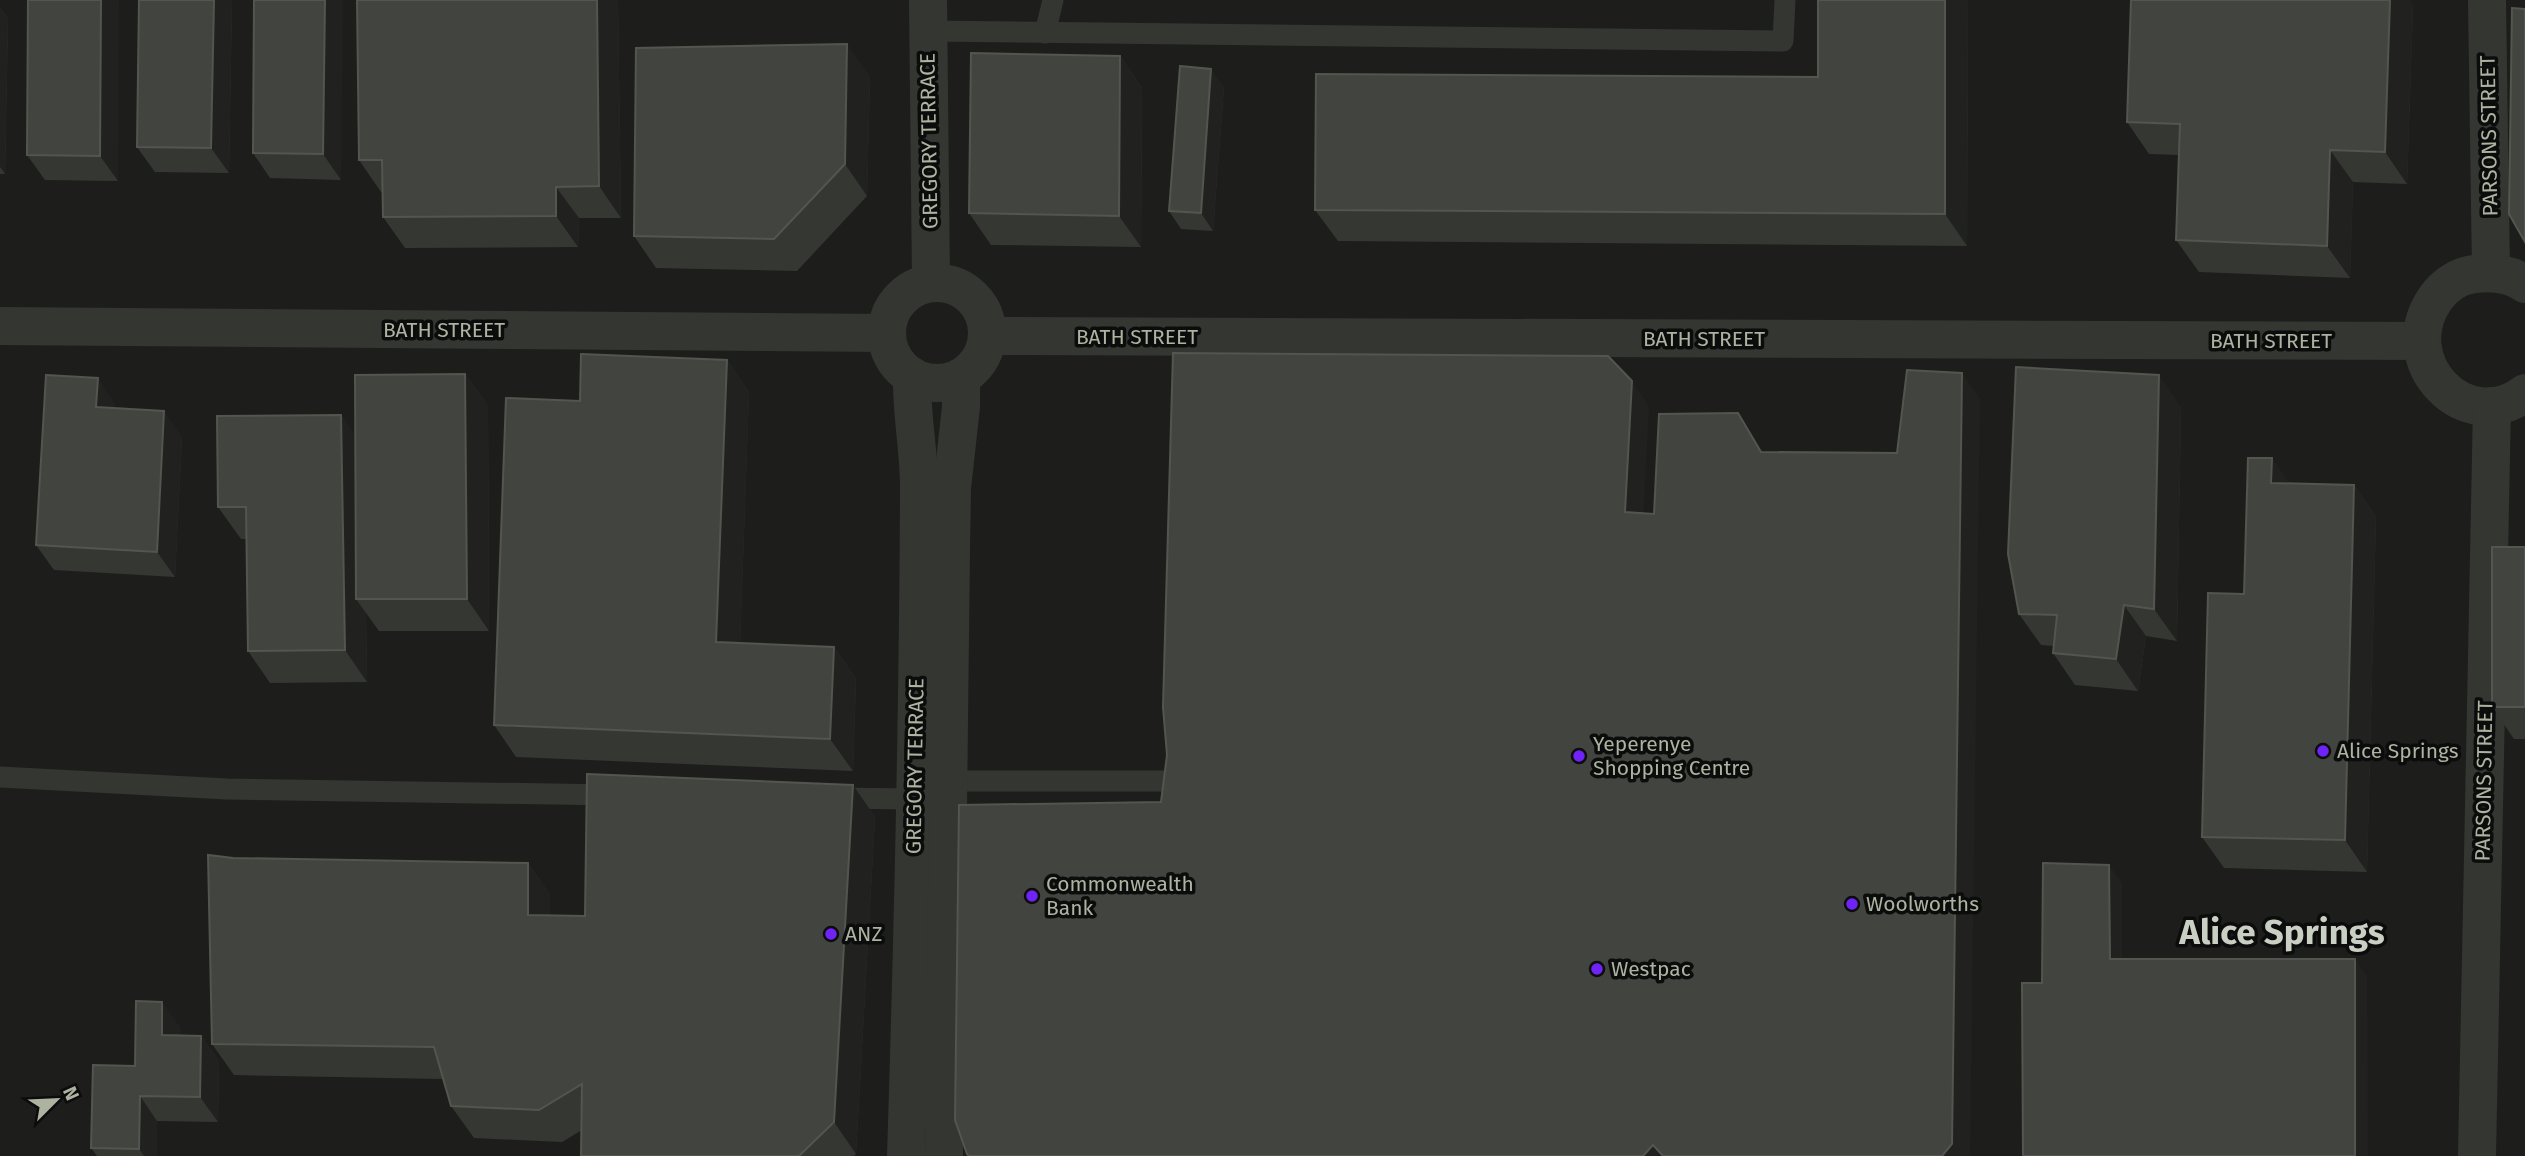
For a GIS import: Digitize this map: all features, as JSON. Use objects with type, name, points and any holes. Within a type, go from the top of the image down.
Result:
[{"type":"street","name":"PARSONS STREET","points":[[2487,0],[2508,278]]},
{"type":"street","name":"GREGORY TERRACE","points":[[927,15],[931,282]]},
{"type":"street","points":[[2508,278],[2464,275],[2441,291],[2426,313],[2421,341],[2427,368],[2442,388],[2467,404],[2509,400]]},
{"type":"street","points":[[931,282],[948,284],[965,291],[977,303],[985,319],[988,336],[984,353],[974,367],[961,377],[945,383],[928,382],[912,376],[899,365],[890,350],[887,333],[890,315],[900,299],[914,288],[931,282]]},
{"type":"street","name":"BATH STREET","points":[[0,326],[887,333]]},
{"type":"street","name":"BATH STREET","points":[[988,336],[2421,341]]},
{"type":"street","name":"GREGORY TERRACE","points":[[906,1156],[919,488],[911,410],[912,376]]},
{"type":"street","name":"GREGORY TERRACE","points":[[944,1156],[952,512],[961,377]]},
{"type":"street","name":"PARSONS STREET","points":[[2477,1156],[2509,400]]},
{"type":"lane","points":[[1045,33],[1053,0]]},
{"type":"lane","points":[[927,15],[1045,33],[1783,41],[1785,0]]},
{"type":"lane","points":[[0,777],[227,789],[640,795]]},
{"type":"lane","points":[[950,781],[1208,782]]},
{"type":"lane","points":[[819,798],[915,799]]},
{"type":"shaded area","points":[[0,0],[2525,0],[2525,1156],[0,1156]]},
{"type":"building","points":[[28,0],[101,0],[100,156],[27,155]]},
{"type":"building","points":[[139,0],[214,0],[211,148],[137,147]]},
{"type":"building","points":[[254,0],[325,0],[323,154],[253,153]]},
{"type":"building","points":[[357,0],[597,0],[599,186],[556,187],[556,216],[383,217],[382,160],[359,160]]},
{"type":"building","points":[[1818,0],[1945,0],[1945,214],[1315,210],[1316,74],[1818,77]]},
{"type":"building","points":[[2131,0],[2390,0],[2385,152],[2330,150],[2327,246],[2176,240],[2180,124],[2127,122]]},
{"type":"building","points":[[2512,8],[2525,9],[2525,242],[2509,214]]},
{"type":"building","points":[[847,44],[845,164],[774,239],[634,236],[636,48]]},
{"type":"building","points":[[971,53],[1120,56],[1119,216],[969,213]]},
{"type":"building","points":[[1180,66],[1211,69],[1201,213],[1169,211]]},
{"type":"building","name":"Yeperenye Shopping Centre","points":[[1173,353],[1608,356],[1632,381],[1625,512],[1654,514],[1659,414],[1738,413],[1761,452],[1897,453],[1907,370],[1962,373],[1952,1144],[1942,1156],[1663,1156],[1653,1145],[1643,1156],[967,1154],[955,1120],[959,805],[1161,802],[1167,755],[1163,707]]},
{"type":"building","points":[[581,354],[727,360],[716,642],[834,647],[830,739],[494,725],[506,398],[580,401]]},
{"type":"building","points":[[2016,367],[2159,375],[2154,609],[2124,605],[2116,659],[2053,653],[2057,615],[2019,614],[2008,554]]},
{"type":"building","points":[[465,374],[467,599],[356,599],[355,375]]},
{"type":"building","points":[[46,375],[98,378],[96,407],[164,411],[157,552],[36,545]]},
{"type":"building","points":[[341,415],[345,650],[248,651],[246,507],[218,507],[217,416]]},
{"type":"building","points":[[2248,458],[2272,458],[2271,483],[2354,485],[2345,840],[2202,837],[2208,593],[2244,594]]},
{"type":"building","points":[[2492,547],[2525,547],[2525,707],[2492,707]]},
{"type":"building","points":[[587,774],[853,785],[834,1122],[799,1156],[581,1156],[582,1084],[539,1110],[451,1106],[434,1047],[212,1044],[208,855],[233,858],[528,863],[528,915],[585,916]]},
{"type":"building","points":[[2043,863],[2109,865],[2110,959],[2355,959],[2355,1156],[2023,1156],[2022,983],[2042,983]]},
{"type":"building","points":[[136,1001],[162,1002],[162,1035],[201,1036],[200,1097],[140,1096],[139,1149],[91,1148],[93,1065],[135,1066]]},
{"type":"place","name":"Alice Springs","points":[[2323,751]]},
{"type":"place","name":"Yeperenye Shopping Centre","points":[[1579,756]]},
{"type":"place","name":"Commonwealth Bank","points":[[1032,896]]},
{"type":"place","name":"Woolworths","points":[[1852,904]]},
{"type":"place","name":"ANZ","points":[[831,934]]},
{"type":"place","name":"Westpac","points":[[1597,969]]},
{"type":"district","name":"Alice Springs","points":[[2282,932]]}]
